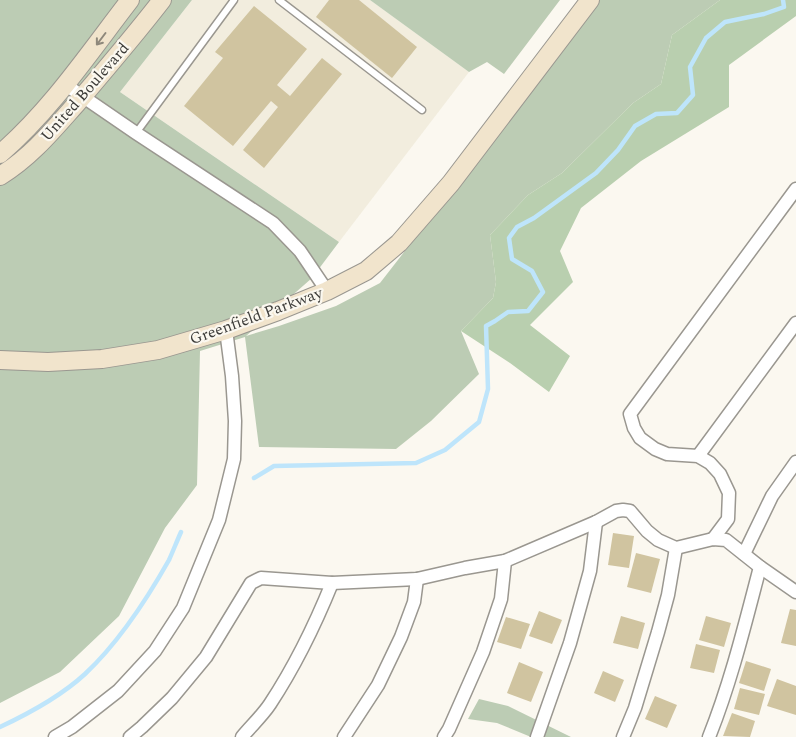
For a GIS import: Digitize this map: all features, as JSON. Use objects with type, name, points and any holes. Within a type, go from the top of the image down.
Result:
[{"type":"main road","name":"United Boulevard","points":[[0,154],[17,140],[66,85],[130,0]]},
{"type":"main road","name":"United Boulevard","points":[[0,176],[16,166],[47,137],[130,42],[162,0]]},
{"type":"main road","name":"Greenfield Parkway","points":[[0,360],[48,362],[102,359],[158,350],[278,312],[327,291],[366,271],[399,244],[451,183],[590,0]]},
{"type":"street","points":[[66,85],[273,223],[300,251],[327,291]]},
{"type":"street","points":[[713,539],[728,519],[729,493],[720,474],[710,463],[698,456],[667,454],[655,449],[640,438],[634,428],[630,414],[796,189]]},
{"type":"street","points":[[698,456],[796,323]]},
{"type":"street","points":[[55,737],[72,727],[118,691],[155,650],[183,608],[219,520],[234,459],[235,422],[226,330]]},
{"type":"street","points":[[744,554],[772,496],[796,462]]},
{"type":"street","points":[[130,737],[146,732],[206,657],[251,582],[261,578],[332,583],[416,579],[505,561],[596,522],[616,511],[623,510],[630,511],[652,536],[676,548],[713,539],[726,540],[796,592]]},
{"type":"street","points":[[537,737],[570,643],[590,571],[596,522]]},
{"type":"street","points":[[623,737],[635,708],[658,632],[668,595],[676,548]]},
{"type":"street","points":[[444,737],[483,652],[501,599],[505,561]]},
{"type":"street","points":[[709,737],[719,712],[738,649],[760,567]]},
{"type":"street","points":[[344,737],[378,684],[401,637],[414,602],[416,579]]},
{"type":"street","points":[[242,737],[269,704],[300,653],[332,583]]},
{"type":"lane","points":[[136,133],[234,0]]},
{"type":"lane","points":[[279,0],[422,110]]},
{"type":"shaded area","points":[[192,0],[370,0],[469,72],[339,242],[120,92]]},
{"type":"green space","points":[[0,0],[192,0],[120,92],[339,242],[312,278],[246,336],[336,306],[380,283],[600,0],[720,0],[672,35],[661,84],[633,103],[562,173],[528,195],[490,235],[496,282],[493,298],[461,331],[479,374],[431,421],[396,449],[259,447],[245,337],[200,351],[197,485],[165,528],[119,616],[60,672],[0,703]]},
{"type":"green space","points":[[370,0],[560,0],[504,74],[487,62],[469,72]]},
{"type":"green space","points":[[720,0],[796,0],[796,16],[729,65],[729,107],[641,161],[581,208],[560,251],[573,282],[530,325],[570,356],[549,392],[510,363],[461,331],[493,298],[496,282],[490,235],[528,195],[562,173],[633,103],[661,84],[672,35]]},
{"type":"green space","points":[[479,699],[508,706],[571,737],[531,737],[497,723],[468,719]]},
{"type":"building","points":[[329,0],[359,0],[417,47],[392,78],[316,17]]},
{"type":"building","points":[[254,6],[307,49],[277,85],[290,96],[322,58],[342,74],[264,168],[243,150],[278,107],[271,101],[233,146],[184,106],[223,58],[215,52]]},
{"type":"building","points":[[613,533],[634,536],[629,568],[608,565]]},
{"type":"building","points":[[636,553],[660,559],[651,593],[627,587]]},
{"type":"building","points":[[790,609],[796,610],[796,646],[781,643]]},
{"type":"building","points":[[539,611],[562,620],[552,644],[529,636]]},
{"type":"building","points":[[621,616],[645,623],[638,649],[613,643]]},
{"type":"building","points":[[706,616],[731,623],[724,647],[699,640]]},
{"type":"building","points":[[506,617],[530,624],[521,649],[497,642]]},
{"type":"building","points":[[696,644],[720,650],[714,673],[690,668]]},
{"type":"building","points":[[746,661],[771,669],[764,691],[739,683]]},
{"type":"building","points":[[519,662],[543,672],[531,702],[507,693]]},
{"type":"building","points":[[603,671],[624,680],[615,702],[594,693]]},
{"type":"building","points":[[777,679],[796,686],[796,715],[767,706]]},
{"type":"building","points":[[740,688],[765,694],[759,715],[734,709]]},
{"type":"building","points":[[655,696],[677,705],[667,728],[645,719]]},
{"type":"building","points":[[732,713],[755,721],[750,737],[723,736]]},
{"type":"waterway","points":[[254,478],[274,466],[416,463],[445,450],[479,422],[488,389],[486,326],[508,312],[528,311],[543,292],[532,271],[512,259],[509,238],[517,227],[534,218],[596,173],[618,150],[635,126],[656,114],[677,113],[693,95],[690,67],[706,38],[725,22],[764,14],[784,7],[783,0]]},
{"type":"waterway","points":[[0,727],[55,697],[85,674],[97,662],[120,635],[151,590],[169,560],[181,532]]}]
